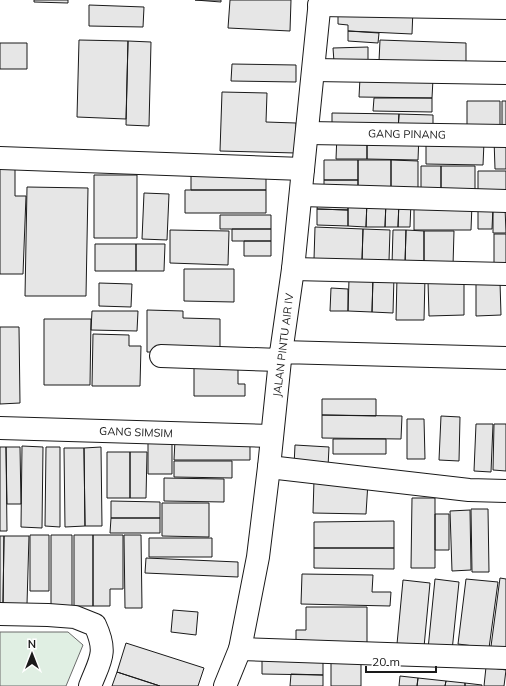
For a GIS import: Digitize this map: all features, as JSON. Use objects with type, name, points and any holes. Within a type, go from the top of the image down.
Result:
[{"type":"street","points":[[320,3],[506,8]]},
{"type":"street","name":"JALAN PINTU AIR IV","points":[[225,686],[240,649],[258,557],[281,356],[293,269],[320,3]]},
{"type":"street","points":[[314,70],[506,73]]},
{"type":"street","name":"GANG PINANG","points":[[307,133],[506,136]]},
{"type":"street","points":[[0,158],[303,169]]},
{"type":"street","points":[[301,195],[506,201]]},
{"type":"street","points":[[293,269],[506,274]]},
{"type":"street","points":[[161,356],[506,358]]},
{"type":"street","name":"GANG SIMSIM","points":[[0,428],[272,436]]},
{"type":"street","points":[[269,467],[469,490],[506,492]]},
{"type":"street","points":[[0,614],[75,617],[95,625],[101,638],[103,654],[90,686]]},
{"type":"street","points":[[240,649],[506,658]]},
{"type":"green space","points":[[0,632],[68,632],[83,645],[66,686],[0,686]]},
{"type":"building","points":[[34,0],[68,0],[68,3],[34,2]]},
{"type":"building","points":[[195,0],[221,0],[221,2]]},
{"type":"building","points":[[230,0],[291,0],[290,31],[228,28]]},
{"type":"building","points":[[89,5],[144,7],[143,27],[89,26]]},
{"type":"building","points":[[338,6],[413,9],[412,34],[348,31],[348,25],[338,24]]},
{"type":"building","points":[[348,31],[379,33],[378,43],[348,41]]},
{"type":"building","points":[[79,40],[128,41],[126,119],[77,117]]},
{"type":"building","points":[[380,40],[466,43],[466,64],[379,61]]},
{"type":"building","points":[[128,41],[151,42],[149,126],[126,125]]},
{"type":"building","points":[[0,43],[27,43],[27,69],[0,69]]},
{"type":"building","points":[[368,47],[368,61],[334,62],[333,48]]},
{"type":"building","points":[[232,64],[296,65],[296,82],[231,81]]},
{"type":"building","points":[[360,78],[433,79],[432,98],[359,97]]},
{"type":"building","points":[[222,92],[267,93],[266,122],[296,123],[296,153],[220,151]]},
{"type":"building","points":[[374,98],[432,98],[432,112],[373,111]]},
{"type":"building","points":[[467,101],[500,101],[500,131],[467,131]]},
{"type":"building","points":[[502,101],[506,101],[506,133],[502,133]]},
{"type":"building","points":[[332,113],[399,114],[398,131],[332,129]]},
{"type":"building","points":[[399,114],[433,115],[433,132],[398,131]]},
{"type":"building","points":[[337,134],[367,134],[367,159],[336,159]]},
{"type":"building","points":[[367,134],[419,134],[418,160],[367,159]]},
{"type":"building","points":[[494,139],[506,139],[506,169],[495,169]]},
{"type":"building","points":[[426,141],[484,142],[483,165],[426,164]]},
{"type":"building","points":[[324,160],[358,160],[358,180],[324,180]]},
{"type":"building","points":[[358,160],[391,160],[391,195],[358,195]]},
{"type":"building","points":[[391,160],[418,161],[418,195],[391,195]]},
{"type":"building","points":[[421,166],[441,166],[441,196],[421,196]]},
{"type":"building","points":[[441,166],[475,166],[475,196],[441,196]]},
{"type":"building","points":[[0,169],[15,169],[15,196],[26,196],[23,274],[0,274]]},
{"type":"building","points":[[478,171],[506,171],[506,193],[478,193]]},
{"type":"building","points":[[191,174],[266,174],[266,190],[191,190]]},
{"type":"building","points":[[94,175],[137,175],[137,238],[94,238]]},
{"type":"building","points":[[324,180],[358,180],[358,195],[324,194]]},
{"type":"building","points":[[27,187],[88,188],[86,296],[25,296]]},
{"type":"building","points":[[185,190],[266,190],[266,213],[185,213]]},
{"type":"building","points":[[144,193],[169,194],[167,240],[142,239]]},
{"type":"building","points":[[318,199],[348,200],[348,210],[317,209]]},
{"type":"building","points":[[348,200],[367,200],[366,227],[348,226]]},
{"type":"building","points":[[367,200],[386,201],[385,227],[366,227]]},
{"type":"building","points":[[386,201],[399,201],[398,227],[385,227]]},
{"type":"building","points":[[399,201],[411,202],[410,227],[398,227]]},
{"type":"building","points":[[472,204],[471,230],[414,230],[414,208]]},
{"type":"building","points":[[478,206],[493,207],[492,229],[478,229]]},
{"type":"building","points":[[493,207],[505,207],[506,233],[493,233]]},
{"type":"building","points":[[317,209],[348,210],[348,226],[317,225]]},
{"type":"building","points":[[220,215],[271,215],[271,229],[220,229]]},
{"type":"building","points":[[315,227],[363,229],[362,261],[314,259]]},
{"type":"building","points":[[232,229],[271,229],[271,241],[232,241]]},
{"type":"building","points":[[363,229],[390,230],[389,261],[362,261]]},
{"type":"building","points":[[170,230],[229,231],[228,265],[170,263]]},
{"type":"building","points":[[393,230],[406,230],[405,265],[392,265]]},
{"type":"building","points":[[406,230],[424,231],[424,266],[405,265]]},
{"type":"building","points":[[424,231],[454,231],[453,266],[424,266]]},
{"type":"building","points":[[494,234],[506,234],[506,267],[494,267]]},
{"type":"building","points":[[244,241],[271,241],[271,256],[244,256]]},
{"type":"building","points":[[95,244],[136,244],[136,271],[95,271]]},
{"type":"building","points":[[136,244],[165,244],[164,271],[136,271]]},
{"type":"building","points":[[184,269],[234,269],[234,302],[184,301]]},
{"type":"building","points":[[373,275],[394,276],[393,313],[372,312]]},
{"type":"building","points":[[397,277],[425,277],[424,320],[396,320]]},
{"type":"building","points":[[349,279],[373,279],[372,312],[348,311]]},
{"type":"building","points":[[428,281],[464,281],[464,315],[429,316]]},
{"type":"building","points":[[476,282],[500,282],[501,315],[476,316]]},
{"type":"building","points":[[99,283],[132,284],[131,307],[99,306]]},
{"type":"building","points":[[331,288],[348,289],[348,311],[330,311]]},
{"type":"building","points":[[147,310],[183,311],[183,318],[220,319],[220,353],[147,352]]},
{"type":"building","points":[[92,311],[138,311],[137,331],[91,330]]},
{"type":"building","points":[[44,319],[91,319],[90,385],[44,385]]},
{"type":"building","points":[[0,327],[19,327],[20,403],[0,404]]},
{"type":"building","points":[[93,334],[129,335],[129,346],[141,346],[140,386],[92,386]]},
{"type":"building","points":[[194,361],[238,362],[238,384],[245,384],[245,396],[194,396]]},
{"type":"building","points":[[322,399],[376,399],[376,416],[322,415]]},
{"type":"building","points":[[322,415],[402,416],[401,439],[322,438]]},
{"type":"building","points":[[441,416],[460,417],[459,461],[439,460]]},
{"type":"building","points":[[407,419],[424,419],[425,459],[407,459]]},
{"type":"building","points":[[476,424],[493,424],[491,472],[474,471]]},
{"type":"building","points":[[494,424],[506,424],[506,471],[493,470]]},
{"type":"building","points":[[333,439],[386,439],[386,454],[333,454]]},
{"type":"building","points":[[172,440],[172,474],[148,474],[148,441]]},
{"type":"building","points":[[175,440],[250,441],[250,460],[174,460]]},
{"type":"building","points":[[295,445],[329,447],[328,467],[294,466]]},
{"type":"building","points":[[22,446],[43,447],[42,528],[21,527]]},
{"type":"building","points":[[0,447],[6,447],[7,531],[0,531]]},
{"type":"building","points":[[6,447],[20,447],[21,504],[7,504]]},
{"type":"building","points":[[46,447],[60,447],[60,527],[45,526]]},
{"type":"building","points":[[101,447],[102,526],[85,526],[84,448]]},
{"type":"building","points":[[64,448],[84,448],[85,526],[65,527]]},
{"type":"building","points":[[107,452],[130,452],[130,498],[107,498]]},
{"type":"building","points":[[130,452],[147,452],[146,498],[130,498]]},
{"type":"building","points":[[174,461],[232,461],[232,478],[174,477]]},
{"type":"building","points":[[164,478],[224,479],[224,502],[164,501]]},
{"type":"building","points":[[314,480],[368,482],[366,514],[313,513]]},
{"type":"building","points":[[412,498],[435,498],[435,568],[411,568]]},
{"type":"building","points":[[111,501],[160,502],[160,518],[111,518]]},
{"type":"building","points":[[162,503],[209,503],[209,537],[162,536]]},
{"type":"building","points":[[471,509],[488,509],[489,572],[472,572]]},
{"type":"building","points":[[470,510],[471,570],[452,571],[450,511]]},
{"type":"building","points":[[435,514],[449,514],[449,550],[435,550]]},
{"type":"building","points":[[111,518],[160,518],[160,533],[110,533]]},
{"type":"building","points":[[394,521],[394,548],[314,548],[314,522]]},
{"type":"building","points":[[30,535],[49,535],[49,591],[30,591]]},
{"type":"building","points":[[51,535],[72,535],[72,607],[51,607]]},
{"type":"building","points":[[74,535],[93,535],[93,606],[74,606]]},
{"type":"building","points":[[93,535],[123,535],[123,589],[110,589],[110,606],[93,606]]},
{"type":"building","points":[[124,535],[141,535],[142,608],[125,608]]},
{"type":"building","points":[[0,536],[4,536],[3,604],[0,604]]},
{"type":"building","points":[[4,536],[29,536],[27,604],[3,604]]},
{"type":"building","points":[[149,538],[212,538],[212,557],[149,557]]},
{"type":"building","points":[[314,548],[394,548],[394,569],[314,568]]},
{"type":"building","points":[[146,558],[238,562],[238,577],[145,573]]},
{"type":"building","points":[[302,574],[373,575],[372,592],[391,592],[390,606],[301,604]]},
{"type":"building","points":[[500,578],[506,579],[506,656],[490,654]]},
{"type":"building","points":[[435,579],[459,582],[452,651],[428,649]]},
{"type":"building","points":[[466,579],[498,582],[489,648],[458,644]]},
{"type":"building","points":[[403,580],[430,583],[424,647],[397,644]]},
{"type":"building","points":[[306,607],[367,607],[367,648],[296,648],[296,630],[306,630]]},
{"type":"building","points":[[173,610],[198,612],[196,635],[171,632]]},
{"type":"building","points":[[126,643],[204,668],[198,686],[160,686],[117,672]]},
{"type":"building","points":[[262,656],[323,656],[323,675],[262,674]]},
{"type":"building","points":[[331,661],[361,662],[361,686],[331,686]]},
{"type":"building","points":[[486,667],[506,670],[504,686],[484,686]]},
{"type":"building","points":[[117,672],[160,686],[112,686]]},
{"type":"building","points":[[291,674],[323,675],[323,686],[290,686]]},
{"type":"building","points":[[400,676],[418,678],[417,686],[399,686]]},
{"type":"building","points":[[418,678],[446,681],[445,686],[417,686]]},
{"type":"building","points":[[446,681],[465,683],[465,686],[445,686]]},
{"type":"building","points":[[465,683],[482,685],[482,686],[465,686]]}]
